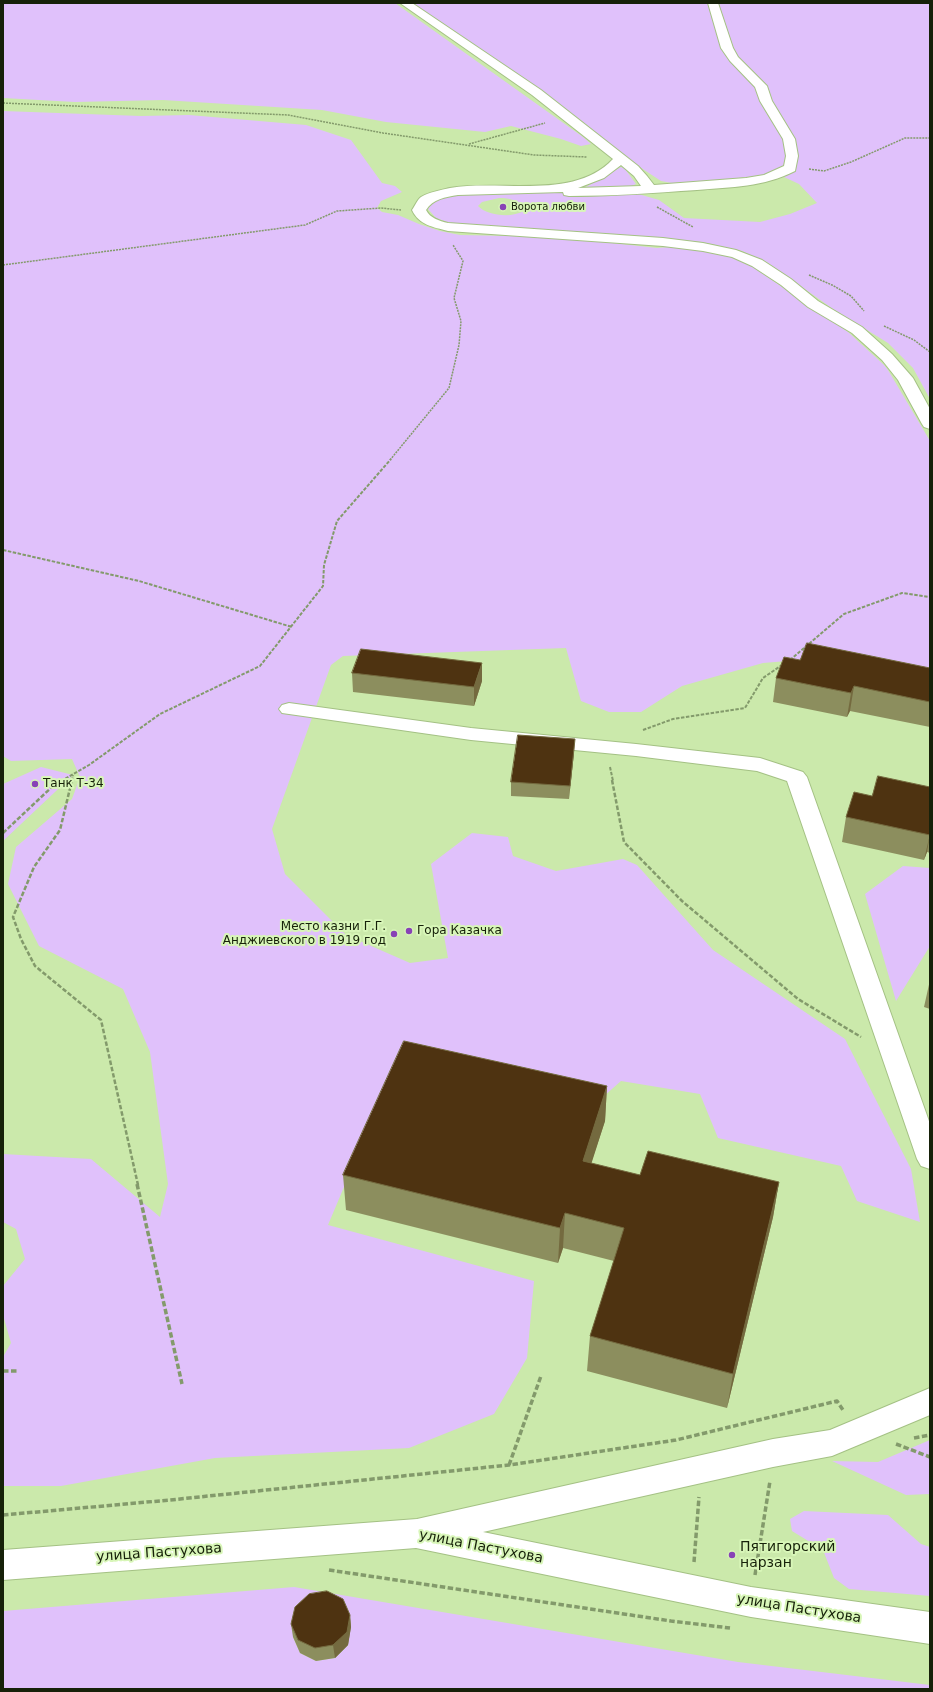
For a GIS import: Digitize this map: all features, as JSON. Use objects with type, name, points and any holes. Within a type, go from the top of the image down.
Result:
[{"type":"street","points":[[405,3],[573,119],[631,166],[647,184],[649,190]]},
{"type":"street","points":[[555,189],[567,192],[649,190],[726,184],[765,178],[790,168],[792,156],[789,139],[766,101],[761,86],[734,59],[727,48],[713,3]]},
{"type":"street","points":[[620,158],[616,164],[579,184],[555,189],[445,192],[423,201],[420,206],[421,213],[430,221],[439,225],[467,229],[561,234],[662,242],[703,247],[736,254],[757,263],[786,282],[813,304],[857,330],[887,357],[905,378],[930,424]]},
{"type":"street","points":[[289,709],[471,734],[760,765],[796,777],[893,1057],[930,1158]]},
{"type":"street","points":[[416,1533],[701,1468],[773,1453],[832,1443],[930,1401]]},
{"type":"street","name":"улица Пастухова","points":[[3,1565],[416,1533],[751,1602],[930,1628]]},
{"type":"path","points":[[3,103],[70,108],[186,110],[288,115],[383,133],[468,144],[534,155],[620,158]]},
{"type":"path","points":[[468,144],[528,129],[550,121]]},
{"type":"path","points":[[790,168],[824,171],[851,162],[905,138],[930,138]]},
{"type":"path","points":[[3,266],[305,225],[338,211],[381,208],[421,213]]},
{"type":"path","points":[[3,833],[54,785],[89,765],[160,714],[260,666],[323,586],[324,565],[338,521],[406,442],[449,388],[459,345],[461,321],[454,298],[464,261],[439,225]]},
{"type":"path","points":[[3,550],[139,581],[292,627]]},
{"type":"path","points":[[893,1057],[798,999],[682,901],[624,842],[610,768],[631,735],[672,719],[745,708],[763,678],[803,650],[844,614],[902,593],[930,597]]},
{"type":"path","points":[[73,775],[60,830],[34,867],[13,917],[21,939],[35,966],[102,1020],[182,1384]]},
{"type":"path","points":[[3,1371],[18,1371]]},
{"type":"path","points":[[509,1465],[541,1376]]},
{"type":"path","points":[[3,1515],[170,1500],[374,1477],[509,1465],[676,1440],[837,1401],[857,1432]]},
{"type":"path","points":[[892,1443],[930,1457]]},
{"type":"path","points":[[758,1559],[773,1453]]},
{"type":"path","points":[[696,1544],[701,1468]]},
{"type":"path","points":[[327,1570],[734,1629]]},
{"type":"shaded area","points":[[3,3],[395,3],[591,144],[581,146],[561,139],[511,126],[485,132],[386,122],[322,110],[163,100],[75,102],[3,98]]},
{"type":"shaded area","points":[[411,3],[930,3],[930,399],[913,368],[888,343],[833,309],[768,263],[742,251],[702,242],[600,233],[457,224],[436,218],[428,209],[434,200],[455,195],[487,193],[635,193],[659,200],[684,218],[760,222],[790,214],[817,203],[799,184],[784,177],[758,176],[700,182],[672,183],[661,181],[629,160],[578,118]],"holes":[[[499,198],[514,200],[520,204],[524,211],[513,215],[500,215],[487,212],[478,206],[482,202]]]},
{"type":"shaded area","points":[[3,111],[141,116],[189,115],[306,125],[351,140],[382,183],[395,186],[402,192],[381,201],[377,208],[382,212],[398,215],[440,231],[460,235],[559,237],[657,248],[670,247],[694,249],[728,256],[750,265],[848,332],[884,365],[930,441],[930,675],[824,658],[763,663],[682,686],[641,712],[609,712],[581,701],[566,648],[343,656],[331,665],[272,829],[285,874],[346,935],[410,963],[448,958],[431,864],[472,833],[508,837],[513,856],[556,871],[623,859],[637,865],[713,950],[845,1039],[911,1169],[920,1222],[857,1201],[841,1166],[718,1138],[700,1094],[621,1081],[595,1104],[397,1061],[328,1225],[534,1281],[527,1358],[494,1414],[409,1448],[215,1458],[61,1486],[3,1486],[3,1357],[11,1343],[3,1315],[3,1286],[25,1259],[16,1229],[3,1222],[3,1154],[91,1159],[160,1217],[168,1184],[150,1052],[123,989],[39,946],[8,884],[16,847],[72,799],[80,777],[72,759],[11,761],[3,756]]},
{"type":"shaded area","points":[[621,167],[625,169],[636,184],[629,187],[584,188]]},
{"type":"shaded area","points":[[41,767],[73,775],[3,841],[3,784]]},
{"type":"shaded area","points":[[903,866],[930,868],[930,946],[896,1001],[865,894]]},
{"type":"shaded area","points":[[930,1440],[930,1494],[906,1495],[832,1461],[878,1462]]},
{"type":"shaded area","points":[[804,1511],[888,1515],[921,1544],[930,1547],[930,1596],[849,1589],[834,1578],[823,1550],[792,1531],[790,1519]]},
{"type":"shaded area","points":[[294,1587],[738,1662],[930,1685],[930,1689],[3,1689],[3,1611]],"holes":[[[293,1637],[348,1645],[335,1658],[316,1661],[300,1653]]]},
{"type":"building","points":[[807,643],[930,668],[930,702],[854,686],[851,693],[776,678],[784,657],[800,660]]},
{"type":"building","points":[[361,649],[482,663],[474,687],[352,673]]},
{"type":"building","points":[[518,735],[575,739],[570,786],[511,782]]},
{"type":"building","points":[[878,776],[930,787],[930,835],[846,817],[854,792],[872,796]]},
{"type":"building","points":[[404,1041],[607,1086],[583,1161],[640,1175],[648,1151],[779,1182],[733,1374],[590,1336],[624,1228],[565,1213],[560,1228],[343,1175]]},
{"type":"building","points":[[327,1591],[343,1599],[350,1615],[347,1632],[333,1645],[315,1648],[298,1640],[291,1624],[295,1607],[309,1594]]},
{"type":"place","name":"Ворота любви","points":[[503,207]]},
{"type":"place","name":"Танк Т-34","points":[[35,784]]},
{"type":"place","name":"Гора Казачка","points":[[409,931]]},
{"type":"place","name":"Место казни Г.Г. Анджиевского в 1919 год","points":[[394,934]]},
{"type":"place","name":"Пятигорский нарзан","points":[[732,1555]]}]
